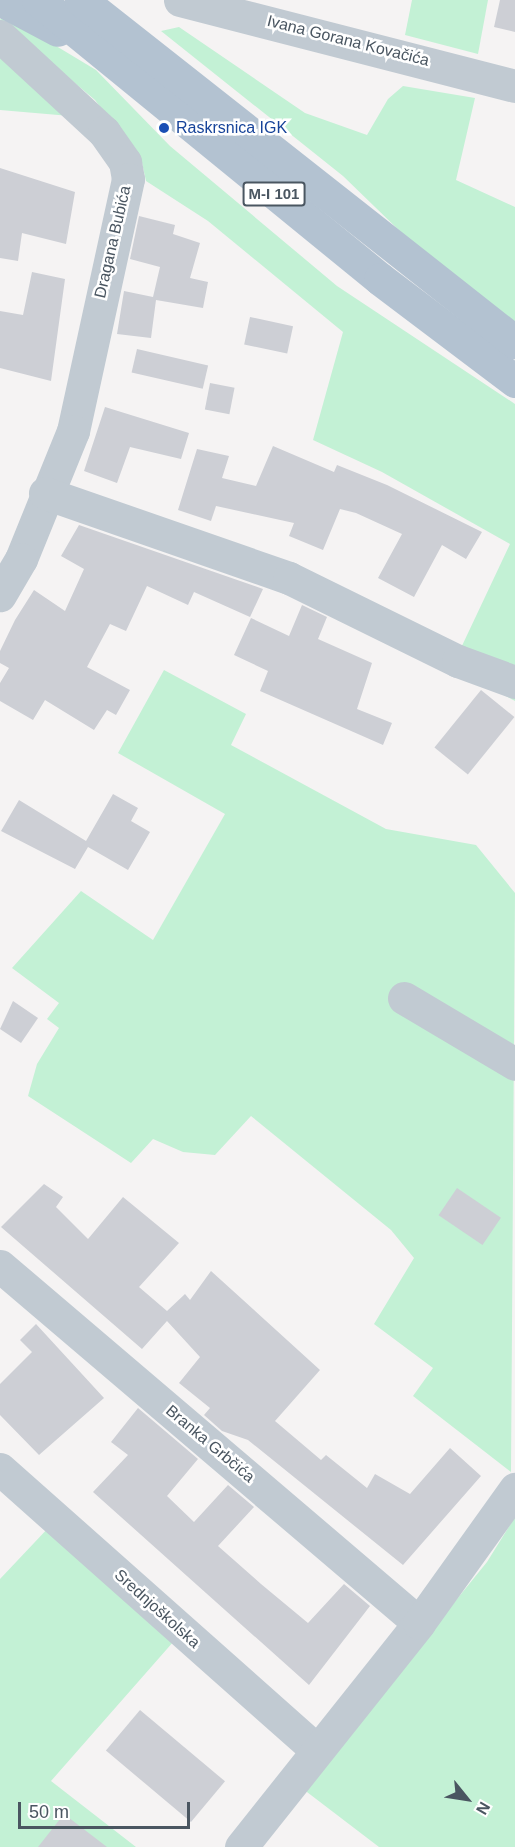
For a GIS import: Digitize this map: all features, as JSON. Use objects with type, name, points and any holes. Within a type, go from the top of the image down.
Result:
[{"type":"main road","points":[[1,0],[118,63]]},
{"type":"main road","name":"M-I 101","points":[[38,0],[380,279],[515,381]]},
{"type":"main road","name":"M-I 101","points":[[81,0],[515,342]]},
{"type":"street","name":"Ivana Gorana Kovačića","points":[[180,0],[515,86]]},
{"type":"street","name":"Dragana Bubića","points":[[0,36],[104,132],[125,162],[128,179],[73,431],[45,493],[21,559],[0,595]]},
{"type":"street","points":[[45,493],[289,578],[458,661],[515,682]]},
{"type":"street","points":[[404,998],[515,1064]]},
{"type":"street","name":"Branka Grbčića","points":[[0,1266],[419,1623]]},
{"type":"street","name":"Srednjoškolska","points":[[0,1469],[315,1749]]},
{"type":"street","points":[[240,1847],[315,1749],[419,1623],[515,1489]]},
{"type":"green space","points":[[412,0],[488,0],[478,54],[405,35]]},
{"type":"green space","points":[[3,14],[96,70],[170,146],[337,286],[515,404],[515,701],[467,675],[460,650],[510,544],[382,472],[313,440],[343,332],[208,221],[146,181],[142,163],[95,100],[0,20]]},
{"type":"green space","points":[[179,27],[305,113],[367,135],[388,99],[403,86],[475,98],[456,180],[515,207],[515,325],[440,270],[343,176],[161,31]]},
{"type":"green space","points":[[0,54],[70,116],[0,110]]},
{"type":"green space","points":[[164,670],[246,714],[231,745],[386,829],[476,845],[515,893],[511,1472],[413,1396],[433,1368],[374,1324],[414,1258],[391,1230],[251,1116],[215,1155],[183,1152],[153,1139],[131,1163],[28,1096],[37,1064],[59,1028],[47,1019],[59,1003],[12,968],[81,891],[153,940],[225,814],[118,753]]},
{"type":"green space","points":[[515,1517],[515,1847],[379,1847],[303,1789],[487,1562]]},
{"type":"green space","points":[[51,1525],[174,1641],[51,1781],[136,1847],[0,1847],[0,1579]]},
{"type":"building","points":[[500,0],[515,0],[515,32],[494,27]]},
{"type":"building","points":[[0,168],[75,192],[66,244],[22,233],[18,261],[0,258]]},
{"type":"building","points":[[139,216],[175,225],[173,234],[200,243],[190,278],[208,282],[203,308],[156,300],[151,338],[117,334],[124,291],[153,297],[160,267],[130,259]]},
{"type":"building","points":[[32,272],[65,279],[51,381],[0,368],[0,311],[23,315]]},
{"type":"building","points":[[250,317],[293,326],[287,354],[244,344]]},
{"type":"building","points":[[137,349],[208,365],[203,389],[132,372]]},
{"type":"building","points":[[210,383],[235,388],[229,414],[205,410]]},
{"type":"building","points":[[105,407],[189,433],[181,459],[130,447],[117,483],[84,471]]},
{"type":"building","points":[[273,446],[334,472],[337,465],[387,485],[482,532],[466,559],[442,545],[414,597],[378,578],[402,534],[356,513],[340,509],[323,550],[289,536],[294,523],[216,506],[211,521],[178,510],[197,449],[229,456],[222,478],[256,486]]},
{"type":"building","points":[[79,525],[263,589],[250,617],[194,592],[188,605],[147,586],[126,631],[110,624],[87,667],[130,690],[116,715],[107,710],[94,730],[45,700],[33,720],[0,701],[0,683],[9,668],[0,663],[0,651],[15,620],[34,590],[65,611],[84,569],[61,556]]},
{"type":"building","points":[[302,605],[327,617],[318,639],[372,663],[357,709],[392,723],[383,745],[260,691],[268,671],[234,655],[251,618],[289,636]]},
{"type":"building","points":[[481,690],[514,717],[468,775],[434,748]]},
{"type":"building","points":[[113,794],[138,808],[131,821],[150,832],[128,870],[88,847],[75,869],[1,831],[19,800],[86,841]]},
{"type":"building","points":[[13,1001],[38,1018],[21,1043],[0,1029]]},
{"type":"building","points":[[44,1184],[63,1197],[56,1207],[88,1239],[123,1197],[179,1243],[139,1287],[167,1311],[185,1294],[190,1300],[211,1271],[320,1370],[275,1421],[321,1460],[326,1455],[367,1488],[375,1474],[410,1494],[450,1448],[481,1476],[403,1565],[248,1440],[222,1431],[204,1415],[210,1408],[179,1383],[200,1357],[167,1321],[142,1349],[1,1227]]},
{"type":"building","points":[[457,1188],[501,1218],[482,1245],[439,1215]]},
{"type":"building","points":[[36,1324],[104,1398],[39,1455],[0,1415],[0,1384],[32,1352],[20,1340]]},
{"type":"building","points":[[138,1408],[198,1459],[167,1496],[194,1522],[228,1485],[254,1507],[218,1546],[261,1584],[308,1623],[344,1584],[370,1606],[309,1685],[93,1492],[128,1455],[111,1442]]},
{"type":"building","points":[[140,1710],[225,1781],[191,1822],[106,1751]]},
{"type":"building","points":[[64,1814],[107,1847],[38,1847]]},
{"type":"place","name":"Raskrsnica IGK","points":[[164,128]]}]
